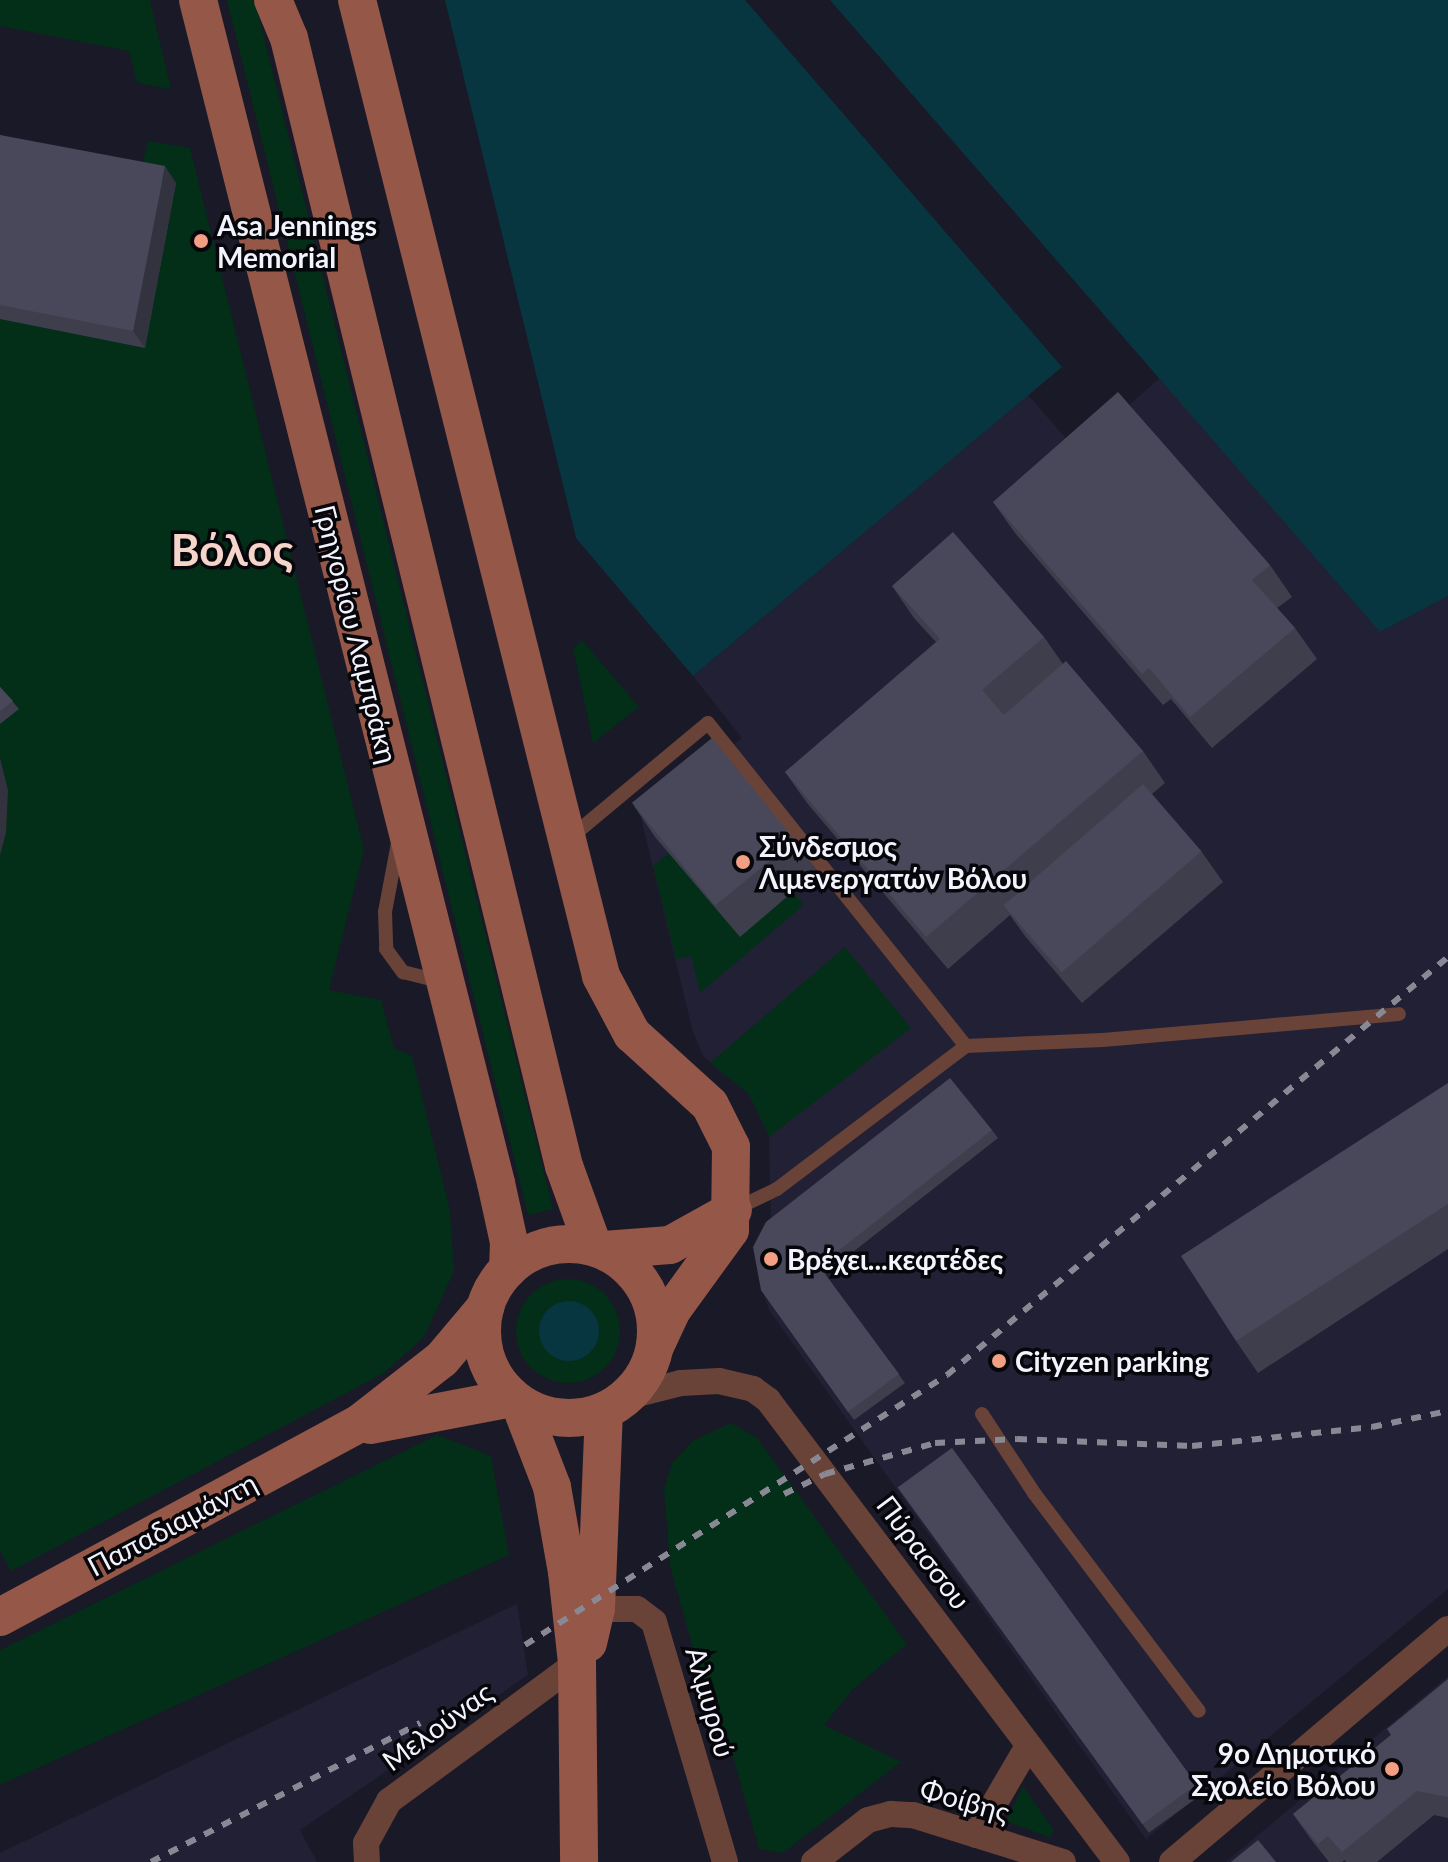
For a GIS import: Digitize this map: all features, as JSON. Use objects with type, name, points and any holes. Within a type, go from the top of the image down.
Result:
[{"type":"main road","points":[[180,0],[222,100]]},
{"type":"main road","name":"Γρηγορίου Λαμπράκη","points":[[198,0],[504,1220],[508,1269]]},
{"type":"main road","points":[[273,0],[289,38]]},
{"type":"main road","points":[[282,0],[564,1166],[598,1248],[627,1265],[646,1289],[655,1315],[655,1346]]},
{"type":"main road","points":[[344,1432],[431,1410],[516,1401],[564,1418],[615,1404],[643,1378],[672,1310],[726,1241],[733,1210],[733,1164],[726,1130],[710,1105],[641,1044],[616,1009],[595,957],[357,0]]},
{"type":"main road","points":[[344,1432],[422,1377],[485,1308],[508,1269],[548,1246],[598,1248],[670,1245],[733,1210]]},
{"type":"main road","points":[[485,1308],[486,1358],[516,1401],[555,1500],[577,1663],[579,1862]]},
{"type":"main road","points":[[577,1663],[596,1609],[615,1404]]},
{"type":"main road","name":"Παπαδιαμάντη","points":[[3,1607],[344,1432]]},
{"type":"street","name":"Πύρασσου","points":[[615,1404],[681,1383],[719,1381],[753,1389],[768,1400],[1117,1862]]},
{"type":"street","name":"Αλμυρού","points":[[596,1609],[637,1609],[654,1622],[725,1862]]},
{"type":"street","points":[[1172,1862],[1448,1629]]},
{"type":"street","name":"Μελούνας","points":[[367,1862],[366,1843],[389,1801],[577,1663]]},
{"type":"street","points":[[976,1835],[1028,1746]]},
{"type":"street","name":"Φοίβης","points":[[814,1862],[868,1820],[891,1814],[913,1815],[1063,1862]]},
{"type":"lane","points":[[566,840],[708,723],[966,1046]]},
{"type":"lane","points":[[733,1210],[777,1189],[966,1046],[1103,1040],[1399,1014]]},
{"type":"lane","points":[[982,1414],[1034,1493],[1199,1711]]},
{"type":"shaded area","points":[[1161,377],[1380,632],[1448,596],[1448,1589],[1146,1839],[769,1310],[758,1275],[771,1229],[769,1137],[749,1094],[704,1057],[693,1032],[641,818],[742,738],[693,676],[1028,395],[1077,451]]},
{"type":"shaded area","points":[[517,1604],[528,1675],[300,1830],[317,1862],[0,1862],[0,1853]]},
{"type":"shaded area","name":"9ο Δημοτικό Σχολείο Βόλου","points":[[1448,1676],[1448,1862],[1226,1862]]},
{"type":"green space","points":[[0,0],[150,0],[171,89],[137,83],[129,51],[0,26]]},
{"type":"green space","points":[[227,0],[254,0],[259,17],[553,1209],[528,1215]]},
{"type":"green space","points":[[148,141],[190,148],[364,850],[329,990],[381,1000],[394,1048],[412,1056],[450,1210],[454,1271],[424,1337],[384,1373],[11,1571],[0,1551],[0,149],[140,175]]},
{"type":"green space","points":[[582,640],[639,707],[593,743],[573,648]]},
{"type":"green space","points":[[669,853],[740,936],[793,892],[804,905],[700,993],[691,956],[676,959],[653,866]]},
{"type":"green space","points":[[845,947],[911,1028],[769,1137],[749,1094],[710,1063]]},
{"type":"green space","points":[[568,1279],[588,1283],[605,1294],[616,1311],[620,1331],[616,1351],[605,1368],[588,1379],[568,1383],[548,1379],[531,1368],[520,1351],[516,1331],[520,1311],[531,1294],[548,1283]]},
{"type":"green space","points":[[731,1423],[757,1438],[907,1644],[852,1690],[824,1725],[901,1762],[783,1853],[759,1849],[725,1728],[717,1734],[670,1566],[664,1489],[672,1463],[693,1441]]},
{"type":"green space","points":[[437,1435],[491,1456],[509,1555],[0,1785],[0,1650]]},
{"type":"green space","points":[[1023,1786],[1053,1829],[1051,1838],[1006,1821]]},
{"type":"water","points":[[445,0],[745,0],[1062,367],[693,676],[576,538]]},
{"type":"water","points":[[830,0],[1448,0],[1448,596],[1380,632]]},
{"type":"water","points":[[569,1301],[581,1303],[590,1310],[597,1319],[597,1343],[590,1352],[581,1359],[569,1361],[557,1359],[548,1352],[541,1343],[539,1331],[541,1319],[548,1310],[557,1303]]},
{"type":"building","points":[[0,135],[165,166],[133,331],[0,305]]},
{"type":"building","points":[[1118,392],[1270,565],[1252,580],[1295,628],[1190,717],[1149,668],[1142,674],[993,502]]},
{"type":"building","points":[[953,532],[1044,637],[982,690],[1004,715],[1066,661],[1143,751],[926,937],[785,772],[940,639],[892,586]]},
{"type":"building","points":[[0,687],[13,701],[0,711]]},
{"type":"building","name":"Σύνδεσμος Λιμενεργατών Βόλου","points":[[712,738],[795,841],[715,905],[632,803]]},
{"type":"building","points":[[1143,784],[1201,851],[1062,973],[1003,905]]},
{"type":"building","points":[[950,1078],[992,1130],[819,1266],[899,1374],[848,1412],[761,1290],[753,1247],[766,1222]]},
{"type":"building","points":[[1448,1083],[1448,1204],[1236,1341],[1181,1256]]},
{"type":"building","points":[[952,1448],[1197,1785],[1142,1824],[898,1487]]},
{"type":"building","points":[[1448,1679],[1448,1797],[1417,1791],[1342,1852],[1328,1836],[1318,1844],[1293,1814],[1391,1735],[1387,1729]]},
{"type":"building","points":[[1258,1840],[1276,1862],[1231,1862]]},
{"type":"railway","points":[[525,1645],[947,1375],[1448,957]]},
{"type":"railway","points":[[784,1494],[825,1474],[935,1443],[1017,1439],[1192,1446],[1372,1427],[1448,1411]]},
{"type":"railway","points":[[151,1862],[420,1723]]},
{"type":"place","name":"Asa Jennings Memorial","points":[[201,241]]},
{"type":"place","name":"Σύνδεσμος Λιμενεργατών Βόλου","points":[[743,862]]},
{"type":"place","name":"Βρέχει...κεφτέδες","points":[[771,1259]]},
{"type":"place","name":"Cityzen parking","points":[[999,1361]]},
{"type":"place","name":"9ο Δημοτικό Σχολείο Βόλου","points":[[1392,1769]]},
{"type":"district","name":"Βόλος","points":[[232,549]]}]
